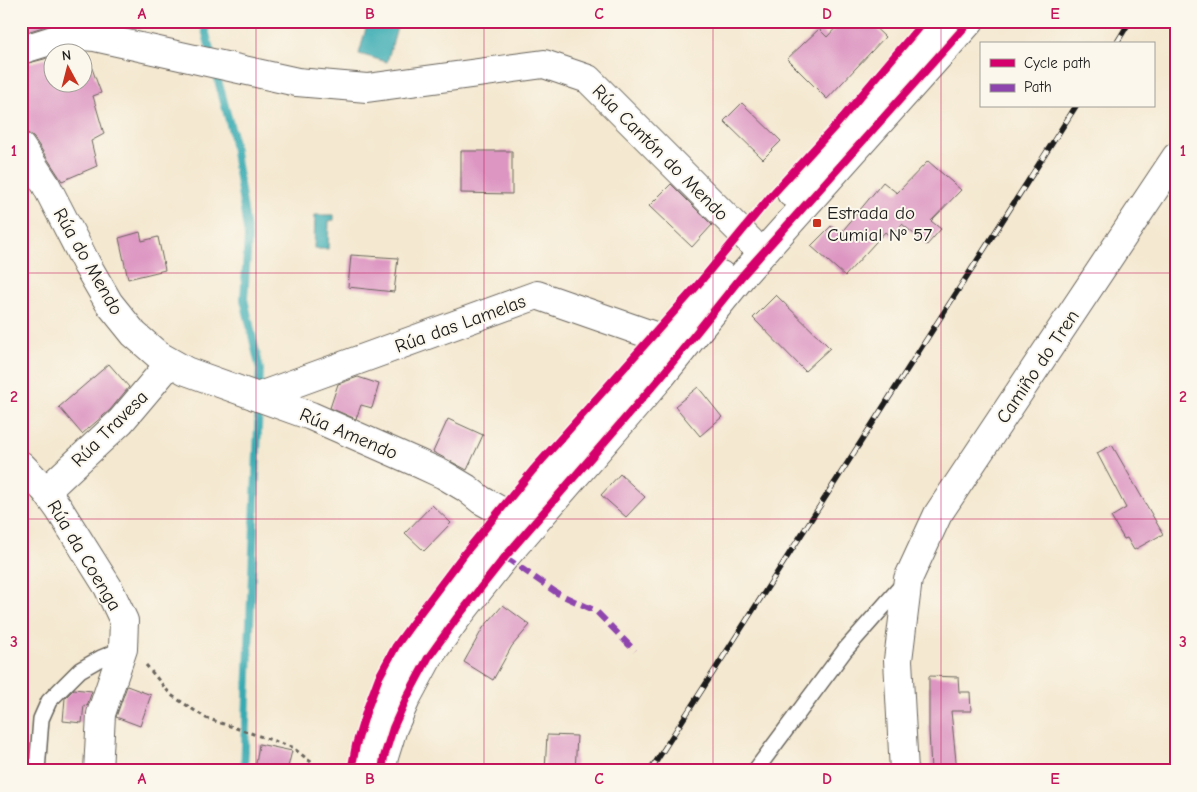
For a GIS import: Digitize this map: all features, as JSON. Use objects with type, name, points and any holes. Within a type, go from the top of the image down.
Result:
[{"type":"street","points":[[456,619],[474,574],[516,519],[663,339],[750,241],[930,30],[954,21]]},
{"type":"street","points":[[382,771],[393,728],[407,696],[428,658],[456,619],[505,557],[659,379],[742,276],[970,21]]},
{"type":"street","name":"Rúa Cantón do Mendo","points":[[21,50],[91,29],[297,82],[367,88],[544,64],[588,79],[750,241]]},
{"type":"street","name":"Rúa do Mendo","points":[[21,147],[46,185],[87,265],[109,303],[146,346],[170,363]]},
{"type":"street","name":"Camiño do Tren","points":[[904,771],[898,660],[908,579],[938,514],[1176,158]]},
{"type":"street","name":"Rúa das Lamelas","points":[[257,397],[537,295],[663,339]]},
{"type":"street","name":"Rúa Amendo","points":[[170,363],[186,371],[339,427],[444,475],[466,488],[481,500],[516,519]]},
{"type":"street","name":"Rúa Travesa","points":[[46,491],[121,421],[170,363]]},
{"type":"street","points":[[363,771],[369,737],[387,686],[410,645],[436,608],[620,407],[659,379]]},
{"type":"street","name":"Rúa da Coenga","points":[[21,465],[46,491],[108,587],[124,621],[123,649],[101,714],[98,771]]},
{"type":"lane","points":[[754,771],[845,650],[908,579]]},
{"type":"lane","points":[[37,771],[41,719],[49,701],[80,670],[101,658],[123,649]]},
{"type":"path","points":[[123,649],[138,657],[171,694],[206,718],[292,747],[311,762],[318,771]]},
{"type":"water","points":[[368,21],[399,21],[387,62],[359,54]]},
{"type":"water","points":[[315,215],[334,215],[334,220],[329,221],[328,249],[314,249]]},
{"type":"building","points":[[21,21],[61,21],[21,34]]},
{"type":"building","points":[[842,21],[868,21],[885,37],[827,99],[787,59],[819,29],[827,37]]},
{"type":"building","points":[[42,60],[42,92],[92,92],[92,68],[101,93],[93,96],[104,134],[91,141],[97,166],[62,181],[34,138],[28,133],[21,132],[21,65]]},
{"type":"building","points":[[742,103],[781,141],[763,159],[724,121]]},
{"type":"building","points":[[461,151],[512,151],[512,194],[461,193]]},
{"type":"building","points":[[928,161],[961,190],[931,221],[941,229],[927,245],[902,224],[891,237],[885,232],[845,276],[811,246],[831,226],[840,234],[883,182],[897,193]]},
{"type":"building","points":[[671,184],[712,225],[692,247],[649,206]]},
{"type":"building","points":[[140,232],[142,241],[158,237],[165,270],[128,279],[119,238]]},
{"type":"building","points":[[351,255],[398,258],[394,292],[348,287]]},
{"type":"building","points":[[776,295],[830,348],[805,371],[753,318]]},
{"type":"building","points":[[109,364],[129,387],[110,410],[82,434],[59,407]]},
{"type":"building","points":[[358,377],[379,384],[372,408],[361,405],[356,419],[330,408],[338,384]]},
{"type":"building","points":[[698,387],[722,417],[700,436],[675,406]]},
{"type":"building","points":[[448,419],[483,435],[467,470],[433,452]]},
{"type":"building","points":[[1112,445],[1163,534],[1134,550],[1127,538],[1124,539],[1111,517],[1126,508],[1097,453]]},
{"type":"building","points":[[620,474],[645,497],[626,517],[601,495]]},
{"type":"building","points":[[432,505],[451,523],[424,551],[405,533]]},
{"type":"building","points":[[503,605],[530,625],[512,646],[493,680],[464,662],[483,628]]},
{"type":"building","points":[[929,676],[958,677],[959,692],[970,692],[971,711],[951,711],[957,771],[931,771]]},
{"type":"building","points":[[127,686],[151,695],[140,726],[116,717]]},
{"type":"building","points":[[74,689],[92,691],[87,706],[84,705],[82,723],[63,721],[65,698]]},
{"type":"building","points":[[547,735],[577,736],[575,771],[545,771]]},
{"type":"building","points":[[259,744],[292,751],[287,771],[255,771]]},
{"type":"waterway","points":[[203,21],[212,58]]},
{"type":"waterway","points":[[215,69],[232,132],[248,237],[244,299],[260,370],[259,392]]},
{"type":"waterway","points":[[244,771],[259,403]]},
{"type":"railway","points":[[1117,42],[1130,21]]},
{"type":"railway","points":[[650,771],[1075,108]]},
{"type":"marked path","points":[[505,557],[557,593],[596,611],[635,651]]},
{"type":"cycle path","points":[[351,771],[356,745],[379,677],[396,646],[465,553],[533,470],[696,287],[771,196],[838,123],[924,21]]},
{"type":"cycle path","points":[[382,771],[384,757],[393,728],[407,697],[428,658],[456,619],[505,557],[659,379],[742,276],[970,21]]},
{"type":"place","name":"Estrada do Cumial Nº 57","points":[[817,223]]}]
